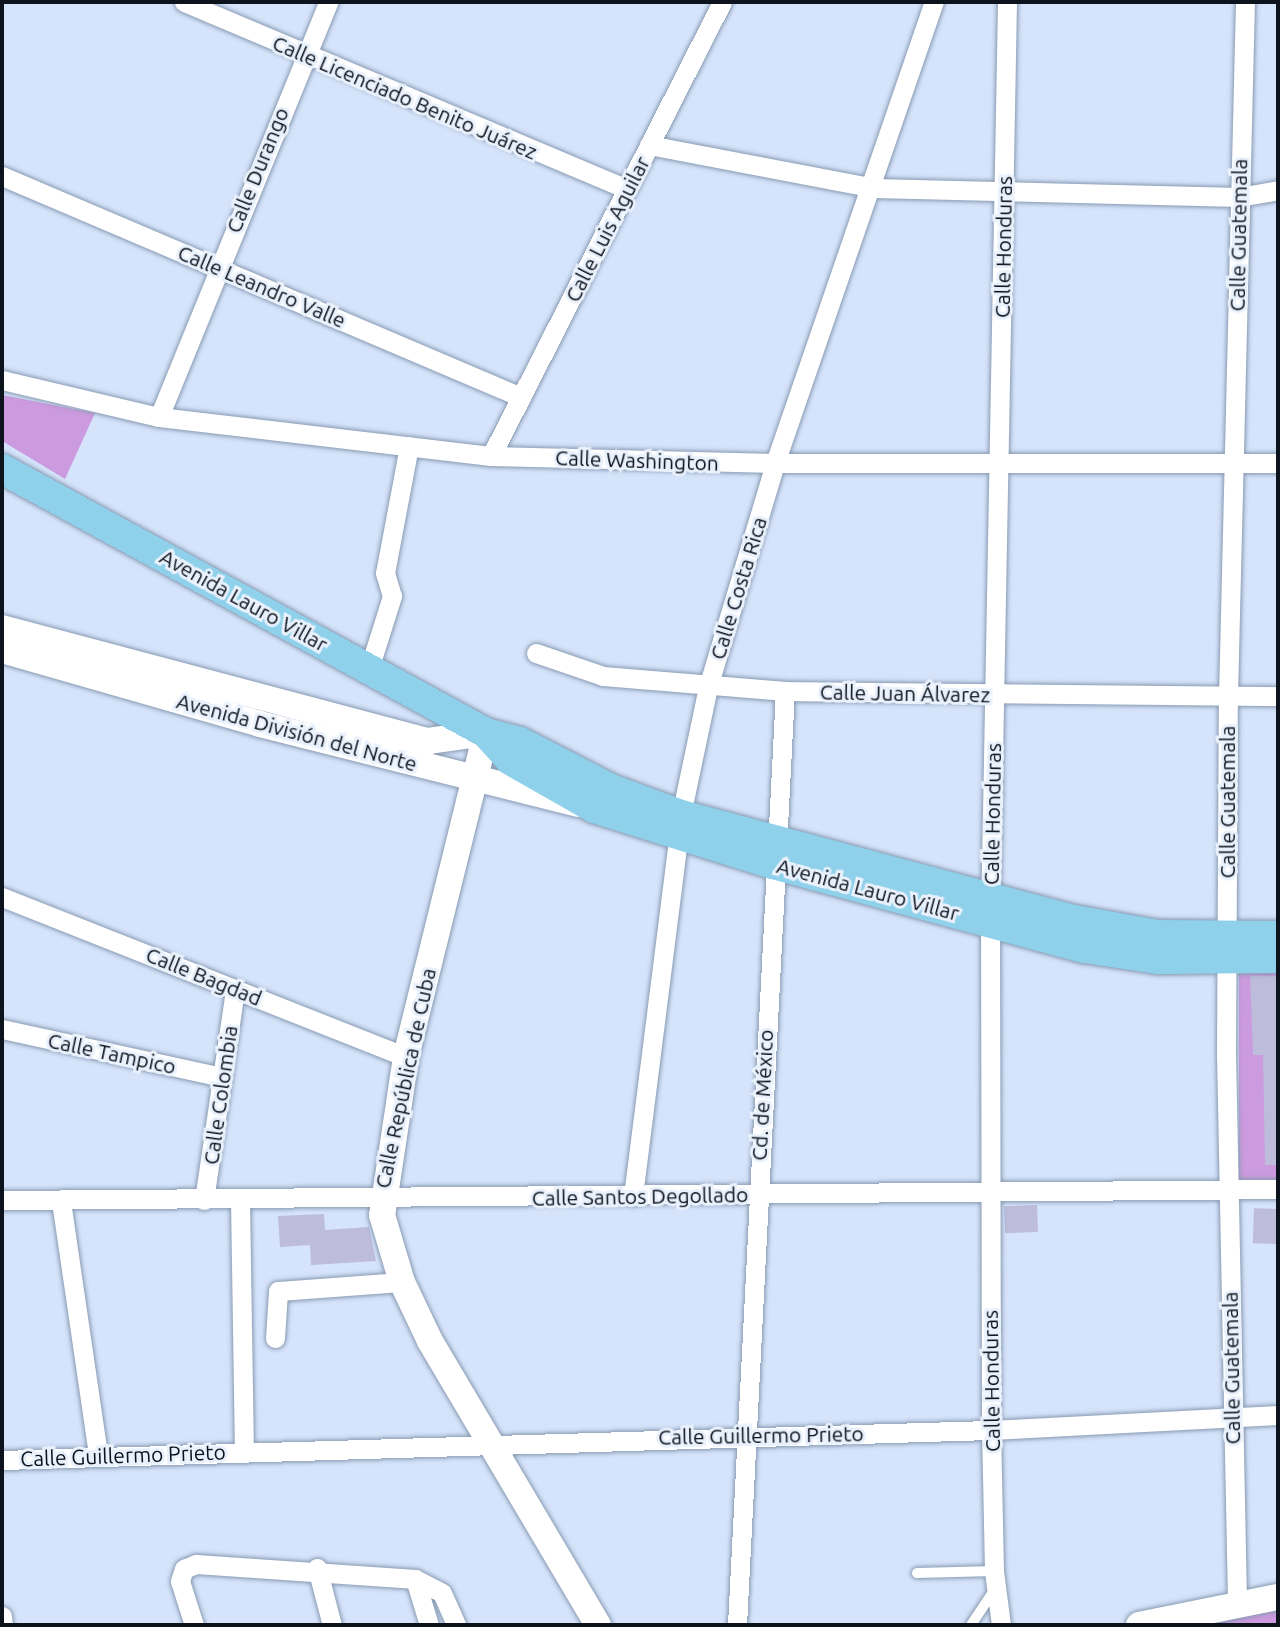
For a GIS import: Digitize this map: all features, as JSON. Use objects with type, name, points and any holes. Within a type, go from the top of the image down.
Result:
[{"type":"main road","name":"Avenida Lauro Villar","points":[[2,469],[486,733],[520,742],[680,826]]},
{"type":"main road","name":"Avenida División del Norte","points":[[2,628],[428,741],[486,733]]},
{"type":"main road","name":"Avenida División del Norte","points":[[2,650],[260,724],[594,808]]},
{"type":"main road","points":[[260,724],[268,698]]},
{"type":"main road","name":"Avenida Lauro Villar","points":[[486,733],[510,760],[594,808],[680,826],[990,910],[1085,948],[1157,959],[1227,948],[1278,936]]},
{"type":"main road","name":"Calle República de Cuba","points":[[486,733],[406,1057],[380,1200],[402,1282],[430,1342],[598,1625]]},
{"type":"main road","name":"Avenida Lauro Villar","points":[[1227,948],[1278,958]]},
{"type":"main road","points":[[1139,1625],[1237,1601],[1278,1597]]},
{"type":"street","name":"Calle Licenciado Benito Juárez","points":[[184,2],[304,56],[627,189]]},
{"type":"street","name":"Calle Durango","points":[[159,417],[217,267],[327,2]]},
{"type":"street","name":"Calle Luis Aguilar","points":[[491,456],[722,2]]},
{"type":"street","name":"Calle Costa Rica","points":[[633,1196],[680,826],[709,687],[775,463],[874,188],[934,2]]},
{"type":"street","name":"Calle Honduras","points":[[1001,1625],[994,1580],[991,1430],[990,910],[1007,2]]},
{"type":"street","name":"Calle Guatemala","points":[[1237,1601],[1227,1188],[1227,696],[1245,2]]},
{"type":"street","points":[[649,145],[874,188],[1239,197],[1278,190]]},
{"type":"street","name":"Calle Leandro Valle","points":[[2,176],[521,397]]},
{"type":"street","name":"Calle Washington","points":[[2,380],[159,417],[491,456],[775,463],[997,460],[1278,463]]},
{"type":"street","points":[[369,669],[393,596],[385,573],[410,446]]},
{"type":"street","name":"Calle Juan Álvarez","points":[[536,653],[580,673],[709,687],[785,691],[1278,696]]},
{"type":"street","name":"Cd. de México","points":[[737,1625],[757,1194],[785,691]]},
{"type":"street","name":"Calle Bagdad","points":[[2,897],[406,1057]]},
{"type":"street","name":"Calle Colombia","points":[[204,1200],[235,989]]},
{"type":"street","name":"Calle Tampico","points":[[2,1029],[222,1077]]},
{"type":"street","name":"Calle Santos Degollado","points":[[2,1200],[380,1200],[1278,1189]]},
{"type":"street","name":"Calle Guillermo Prieto","points":[[240,1200],[244,1450]]},
{"type":"street","points":[[61,1201],[98,1454]]},
{"type":"street","points":[[275,1338],[278,1291],[402,1282]]},
{"type":"street","name":"Calle Guillermo Prieto","points":[[2,1460],[98,1454],[489,1441],[991,1430],[1278,1415]]},
{"type":"street","points":[[194,1625],[180,1581],[184,1569],[196,1564],[317,1568],[415,1578],[442,1593],[456,1625]]},
{"type":"street","points":[[317,1568],[332,1625]]},
{"type":"street","points":[[415,1578],[429,1625]]},
{"type":"street","points":[[2,1616],[3,1625]]},
{"type":"lane","points":[[917,1573],[994,1580],[971,1625]]},
{"type":"shaded area","points":[[2,395],[95,413],[65,479],[2,441]]},
{"type":"shaded area","points":[[1239,966],[1278,966],[1278,1182],[1239,1182]]},
{"type":"shaded area","points":[[1278,1608],[1278,1625],[1178,1625]]},
{"type":"building","points":[[1250,976],[1278,976],[1278,1165],[1265,1165],[1263,1055],[1253,1055]]},
{"type":"building","points":[[1037,1205],[1038,1232],[1005,1233],[1004,1206]]},
{"type":"building","points":[[1254,1208],[1278,1209],[1277,1244],[1253,1243]]},
{"type":"building","points":[[324,1214],[325,1230],[369,1227],[376,1261],[311,1265],[310,1245],[280,1247],[278,1216]]}]
